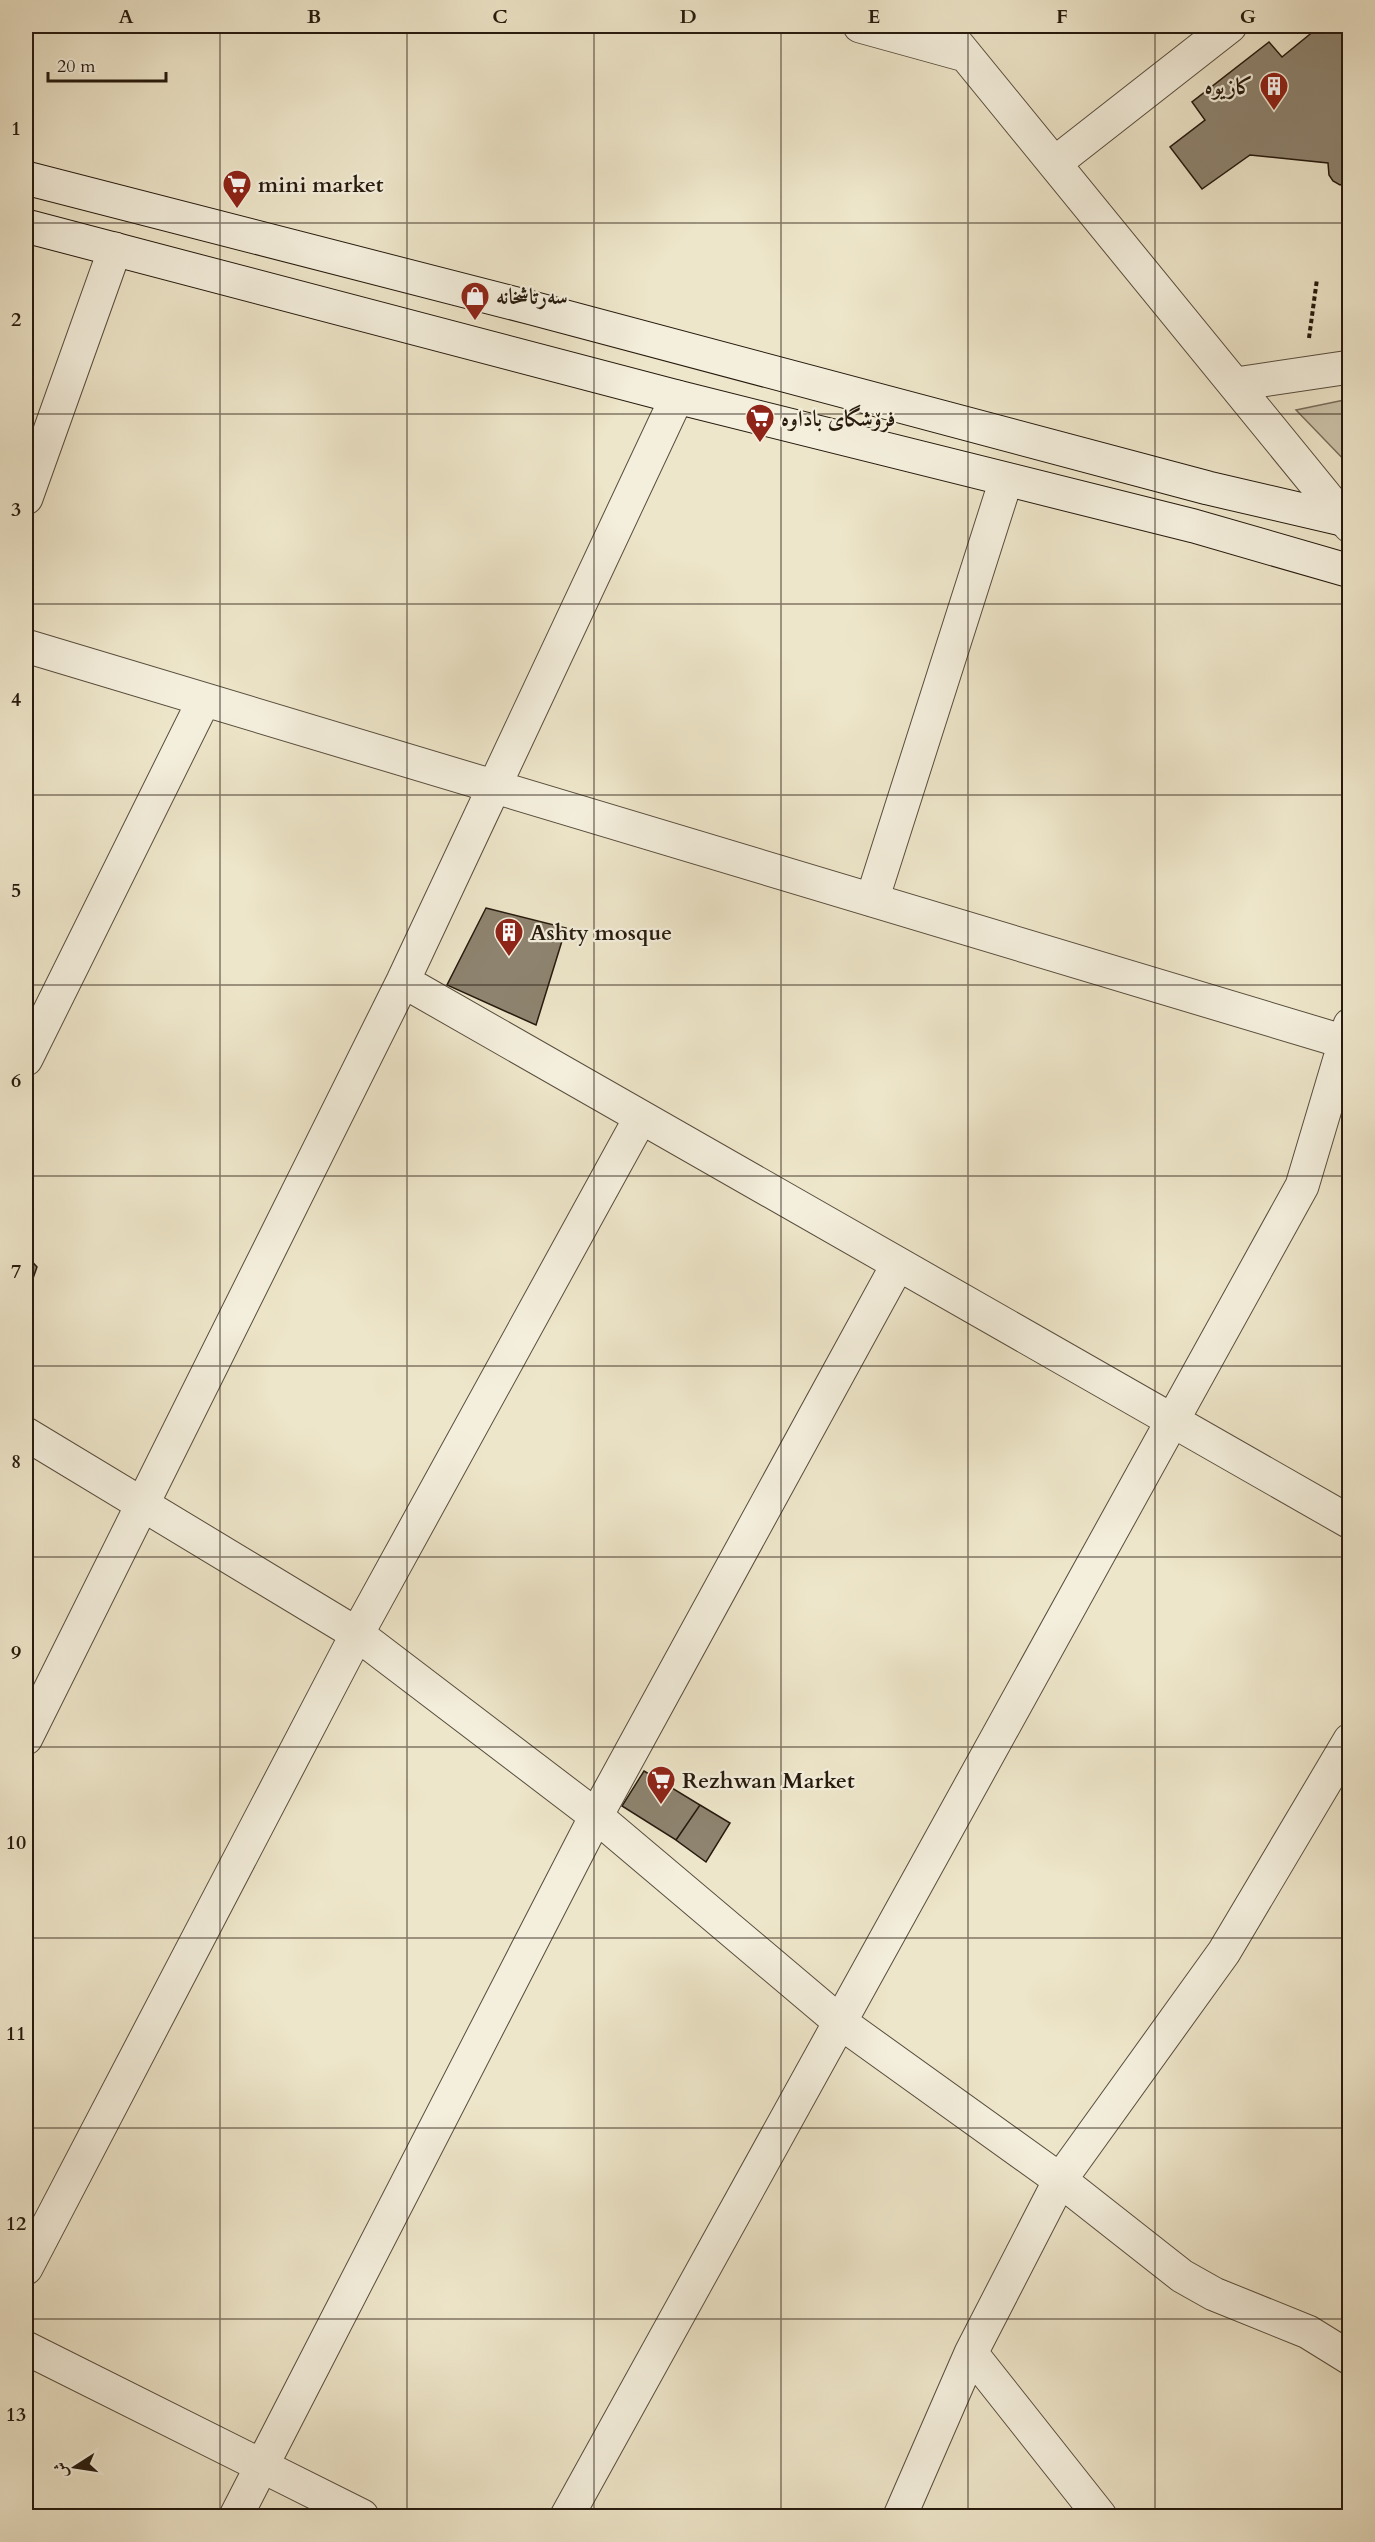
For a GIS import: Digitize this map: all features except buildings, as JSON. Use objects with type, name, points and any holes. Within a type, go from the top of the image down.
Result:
[{"type":"street","points":[[860,26],[965,55]]},
{"type":"street","points":[[942,26],[1348,522]]},
{"type":"street","points":[[1055,163],[1230,26]]},
{"type":"street","points":[[26,178],[544,311],[1208,488],[1348,522]]},
{"type":"street","points":[[26,226],[677,397],[1194,526],[1350,571]]},
{"type":"street","points":[[26,498],[115,249]]},
{"type":"street","points":[[1236,384],[1350,367]]},
{"type":"street","points":[[26,1738],[403,981],[677,397]]},
{"type":"street","points":[[872,900],[1006,480]]},
{"type":"street","points":[[26,646],[872,900],[1347,1034],[1302,1186],[567,2517]]},
{"type":"street","points":[[26,1059],[204,700]]},
{"type":"street","points":[[403,981],[1350,1522]]},
{"type":"street","points":[[26,2268],[357,1634],[641,1117]]},
{"type":"street","points":[[237,2517],[261,2466],[596,1816],[898,1264]]},
{"type":"street","points":[[26,1434],[357,1634],[596,1816],[840,2022],[1060,2180],[1182,2276],[1214,2294],[1308,2332],[1350,2358]]},
{"type":"street","points":[[900,2517],[971,2353],[1060,2180],[1224,1952],[1350,1740]]},
{"type":"street","points":[[26,2348],[362,2517]]},
{"type":"street","points":[[971,2353],[1100,2517]]},
{"type":"path","points":[[1305,374],[1317,279]]},
{"type":"shaded area","points":[[1350,399],[1349,465],[1296,410]]},
{"type":"place","name":"کازیوه","points":[[1274,112]]},
{"type":"place","name":"mini market","points":[[237,210]]},
{"type":"place","name":"سەرتاشخانە","points":[[475,322]]},
{"type":"place","name":"فرۆشگای باداوە","points":[[760,444]]},
{"type":"place","name":"Ashty mosque","points":[[509,958]]},
{"type":"place","name":"Rezhwan Market","points":[[661,1806]]}]
